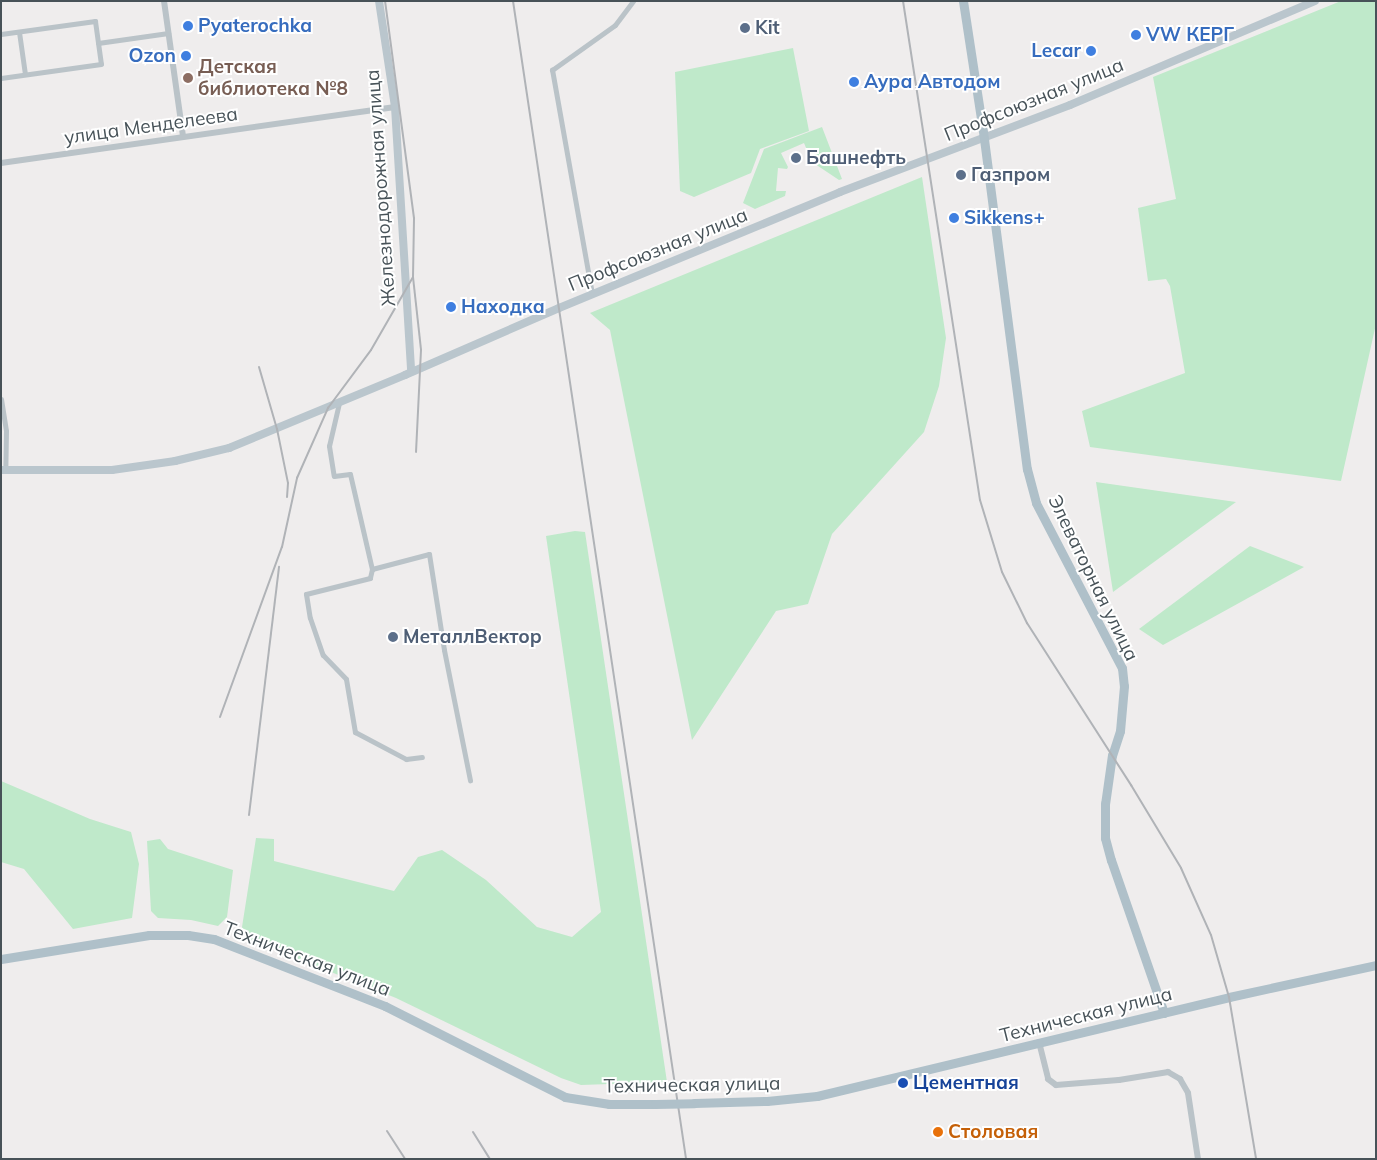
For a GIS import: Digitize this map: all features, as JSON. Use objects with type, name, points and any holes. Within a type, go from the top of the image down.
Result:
[{"type":"main road","name":"Железнодорожная улица","points":[[379,1],[395,107],[411,372]]},
{"type":"main road","name":"Элеваторная улица","points":[[963,1],[984,139],[1027,469],[1036,503],[1122,668],[1124,686],[1120,731],[1112,755],[1105,804],[1105,838],[1164,1012]]},
{"type":"main road","name":"Профсоюзная улица","points":[[3,470],[112,470],[175,461],[229,448],[339,403],[592,294],[840,192],[984,139],[1315,1]]},
{"type":"main road","name":"Техническая улица","points":[[1,958],[150,935],[188,935],[214,939],[385,1006],[565,1097],[609,1104],[694,1104],[766,1101],[817,1096],[1164,1012],[1376,965]]},
{"type":"street","points":[[164,1],[183,137]]},
{"type":"street","points":[[592,294],[552,70],[615,25],[633,1]]},
{"type":"street","points":[[1,34],[95,21],[101,64],[1,78]]},
{"type":"street","points":[[19,32],[25,74]]},
{"type":"street","points":[[98,43],[168,33]]},
{"type":"street","name":"улица Менделеева","points":[[1,162],[395,107]]},
{"type":"street","points":[[1,399],[6,430],[3,470]]},
{"type":"street","points":[[339,403],[329,446],[334,476],[350,474],[372,569],[370,578],[306,594],[310,618],[323,655],[346,679],[355,732],[406,759],[422,757]]},
{"type":"street","points":[[372,569],[429,554],[444,650],[470,780]]},
{"type":"street","points":[[1040,1042],[1048,1078],[1056,1085],[1119,1080],[1168,1072],[1180,1079],[1188,1093],[1198,1159]]},
{"type":"green space","points":[[1341,1],[1376,1],[1376,324],[1341,481],[1090,447],[1082,411],[1185,373],[1170,286],[1166,279],[1148,281],[1138,208],[1176,199],[1153,77]]},
{"type":"green space","points":[[793,48],[809,131],[760,149],[751,173],[694,197],[680,191],[675,72]]},
{"type":"green space","points":[[822,127],[842,179],[839,180],[812,162],[804,143],[781,153],[788,167],[787,169],[778,168],[776,191],[786,191],[785,196],[755,209],[743,203],[764,149]]},
{"type":"green space","points":[[922,177],[946,338],[939,386],[924,432],[832,534],[808,604],[776,611],[692,740],[610,330],[590,313]]},
{"type":"green space","points":[[1096,482],[1236,502],[1113,592]]},
{"type":"green space","points":[[575,531],[585,532],[667,1082],[581,1085],[561,1078],[396,998],[246,938],[242,927],[256,838],[274,839],[274,861],[394,891],[418,857],[442,850],[486,880],[537,927],[572,937],[601,912],[546,536]]},
{"type":"green space","points":[[1250,546],[1304,567],[1163,645],[1139,629]]},
{"type":"green space","points":[[1,781],[90,819],[131,832],[139,864],[132,918],[73,929],[24,869],[1,862]]},
{"type":"green space","points":[[160,839],[168,849],[233,870],[227,917],[218,926],[191,920],[158,918],[151,911],[147,841]]},
{"type":"railway","points":[[220,717],[282,547],[297,478],[328,408],[371,350],[413,277],[414,218],[385,1]]},
{"type":"railway","points":[[513,1],[686,1159]]},
{"type":"railway","points":[[903,1],[980,500],[1002,572],[1027,623],[1131,785],[1181,868],[1211,935],[1229,997],[1256,1159]]},
{"type":"railway","points":[[413,277],[421,350],[416,452]]},
{"type":"railway","points":[[259,367],[277,429],[288,483],[287,497]]},
{"type":"railway","points":[[249,815],[279,567]]},
{"type":"railway","points":[[387,1131],[405,1159]]},
{"type":"railway","points":[[473,1132],[490,1159]]},
{"type":"place","name":"Pyaterochka","points":[[188,26]]},
{"type":"place","name":"Kit","points":[[745,28]]},
{"type":"place","name":"VW КЕРГ","points":[[1136,35]]},
{"type":"place","name":"Lecar","points":[[1091,51]]},
{"type":"place","name":"Ozon","points":[[186,56]]},
{"type":"place","name":"Детская библиотека №8","points":[[188,78]]},
{"type":"place","name":"Аура Автодом","points":[[854,82]]},
{"type":"place","name":"Башнефть","points":[[796,158]]},
{"type":"place","name":"Газпром","points":[[961,175]]},
{"type":"place","name":"Sikkens+","points":[[954,218]]},
{"type":"place","name":"Находка","points":[[451,307]]},
{"type":"place","name":"МеталлВектор","points":[[393,637]]},
{"type":"place","name":"Цементная","points":[[903,1083]]},
{"type":"place","name":"Столовая","points":[[938,1132]]}]
